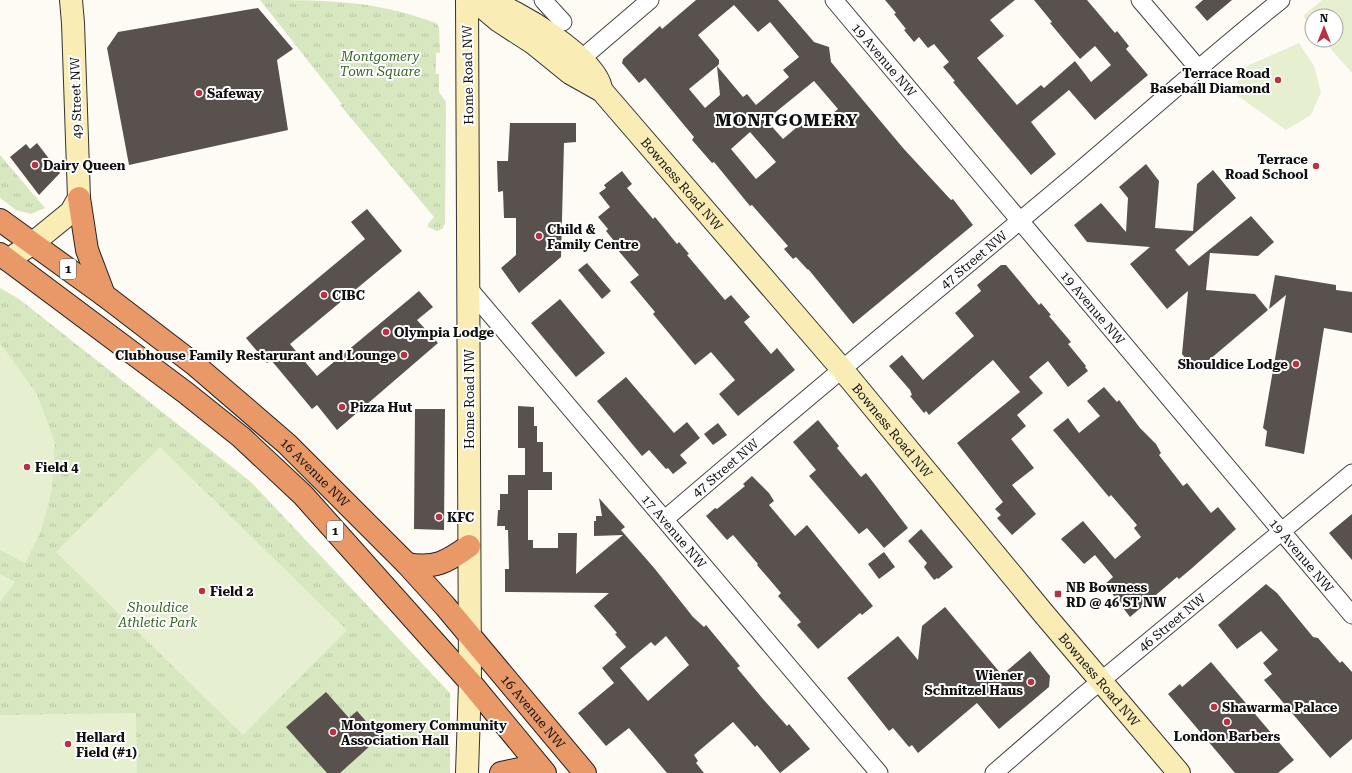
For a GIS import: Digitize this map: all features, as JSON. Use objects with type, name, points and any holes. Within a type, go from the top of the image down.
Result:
[{"type":"highway","points":[[79,198],[87,250],[104,295]]},
{"type":"highway","name":"16 Avenue NW","points":[[0,220],[104,295],[194,364],[287,444],[407,564],[470,636],[585,773]]},
{"type":"highway","name":"16 Avenue NW","points":[[4,257],[186,393],[241,437],[303,495],[470,682],[541,769]]},
{"type":"highway","points":[[407,564],[429,567],[439,565],[469,546]]},
{"type":"highway","points":[[500,773],[541,769]]},
{"type":"street","name":"49 Street NW","points":[[70,0],[73,23],[79,198]]},
{"type":"street","name":"Home Road NW","points":[[467,0],[470,290],[470,682],[467,773]]},
{"type":"street","name":"Bowness Road NW","points":[[474,0],[499,21],[533,43],[570,73],[602,91],[841,368],[1179,773]]},
{"type":"street","name":"Bowness Road NW","points":[[486,0],[500,4],[524,17],[581,59],[600,82],[602,91]]},
{"type":"street","points":[[543,0],[563,22]]},
{"type":"street","points":[[581,59],[650,0]]},
{"type":"street","name":"19 Avenue NW","points":[[834,0],[1021,220],[1352,615]]},
{"type":"street","points":[[1140,0],[1198,68]]},
{"type":"street","name":"47 Street NW","points":[[665,519],[841,368],[1021,220],[1198,68],[1281,0]]},
{"type":"street","points":[[4,257],[33,243],[71,212],[79,198]]},
{"type":"street","name":"17 Avenue NW","points":[[470,290],[879,773]]},
{"type":"street","name":"46 Street NW","points":[[994,773],[1101,681],[1352,473]]},
{"type":"green space","name":"Montgomery Town Square","points":[[260,0],[306,0],[349,3],[413,15],[436,23],[439,27],[440,53],[436,53],[436,74],[439,74],[439,92],[446,102],[445,224],[442,229],[437,231],[428,227],[428,224],[434,217],[340,105],[342,104]]},
{"type":"green space","points":[[1322,0],[1352,0],[1352,73],[1330,48],[1344,48],[1344,8],[1312,8]]},
{"type":"green space","name":"Terrace Road Baseball Diamond","points":[[1299,43],[1314,66],[1321,92],[1311,115],[1286,130],[1235,94],[1240,69]]},
{"type":"green space","points":[[0,155],[45,208],[31,214],[16,210],[0,198]]},
{"type":"green space","name":"Shouldice Athletic Park","points":[[0,288],[19,299],[251,482],[450,693],[450,773],[0,773]]},
{"type":"green space","name":"Field 4","points":[[0,343],[37,394],[55,443],[52,490],[41,531],[25,563],[0,550]]},
{"type":"green space","name":"Field 2","points":[[160,447],[347,630],[243,735],[56,552]]},
{"type":"green space","points":[[0,574],[15,582],[0,602]]},
{"type":"green space","name":"Hellard Field (#1)","points":[[136,713],[137,773],[0,773],[0,715]]},
{"type":"building","points":[[696,0],[778,0],[814,42],[829,47],[831,62],[903,148],[951,200],[953,199],[973,225],[853,324],[809,270],[796,257],[793,259],[784,249],[788,246],[752,205],[750,206],[714,162],[712,163],[692,140],[694,137],[645,78],[639,83],[622,63],[623,59],[660,26],[662,29]],"holes":[[[734,5],[758,32],[770,22],[799,57],[783,70],[789,77],[756,105],[747,94],[743,97],[717,66],[719,64],[719,60],[698,35]],[[717,66],[720,95],[705,108],[689,89]],[[814,81],[838,109],[818,126],[810,116],[783,139],[766,120]],[[750,132],[776,162],[756,179],[731,149]]]},
{"type":"building","points":[[885,0],[1015,0],[990,20],[1004,36],[977,58],[1017,105],[1041,85],[1044,88],[1075,61],[1091,82],[1111,65],[1095,46],[1080,59],[1050,23],[1052,22],[1034,0],[1087,0],[1115,33],[1117,31],[1129,46],[1126,49],[1148,75],[1095,120],[1069,90],[1031,122],[1056,154],[1031,175],[953,82],[955,81],[943,67],[949,62],[934,44],[928,48],[919,37],[914,42],[894,14],[896,13]]},
{"type":"building","points":[[1203,0],[1232,0],[1207,21],[1195,7]]},
{"type":"building","name":"Safeway","points":[[258,8],[293,49],[277,60],[288,130],[129,165],[107,48],[118,32]]},
{"type":"building","name":"Child & Family Centre","points":[[510,123],[576,123],[576,142],[564,143],[561,257],[519,293],[501,268],[516,255],[516,218],[504,218],[503,191],[498,192],[497,161],[508,161]]},
{"type":"building","name":"Dairy Queen","points":[[37,143],[60,173],[39,195],[10,157],[26,144],[30,149]]},
{"type":"building","points":[[1146,164],[1159,181],[1155,228],[1193,231],[1197,184],[1213,170],[1236,198],[1175,250],[1189,266],[1251,216],[1274,242],[1258,256],[1210,253],[1206,290],[1255,294],[1268,310],[1196,371],[1182,354],[1188,291],[1167,309],[1130,264],[1150,247],[1087,242],[1074,225],[1101,203],[1126,232],[1128,198],[1119,187]]},
{"type":"building","points":[[622,171],[632,184],[627,188],[653,219],[655,217],[677,244],[679,242],[689,254],[687,255],[725,300],[731,295],[750,317],[744,322],[771,354],[777,348],[795,370],[738,416],[719,394],[735,380],[711,352],[695,365],[653,314],[655,312],[630,282],[639,275],[617,249],[619,247],[606,231],[608,229],[598,217],[610,207],[599,193],[606,188],[604,185]]},
{"type":"building","points":[[367,209],[402,251],[290,344],[317,376],[419,291],[433,307],[417,320],[438,343],[337,430],[317,405],[312,409],[271,360],[267,363],[246,338],[365,239],[351,222]]},
{"type":"building","points":[[587,263],[611,291],[602,299],[578,270]]},
{"type":"building","points":[[1001,265],[1006,265],[1039,305],[1041,303],[1051,315],[1049,316],[1071,342],[1068,344],[1086,366],[1085,367],[1088,371],[1068,387],[1048,361],[1029,377],[1043,393],[1017,415],[1026,426],[1011,439],[1034,468],[1012,485],[1036,514],[1012,535],[997,518],[1001,515],[995,509],[1003,502],[957,443],[1020,392],[993,360],[929,415],[926,411],[924,413],[910,396],[912,395],[910,390],[889,366],[902,355],[923,380],[974,336],[955,313],[981,291],[977,285]]},
{"type":"building","name":"Shouldice Lodge","points":[[1275,275],[1336,285],[1336,290],[1352,292],[1352,333],[1324,328],[1304,454],[1265,446],[1267,431],[1263,428],[1286,295],[1269,309]]},
{"type":"building","points":[[560,299],[605,353],[576,377],[531,323]]},
{"type":"building","points":[[626,377],[674,433],[687,422],[700,438],[680,455],[687,463],[673,474],[668,468],[666,469],[649,450],[642,456],[597,401]]},
{"type":"building","points":[[1104,387],[1117,402],[1119,400],[1140,428],[1156,444],[1161,453],[1159,455],[1183,486],[1187,483],[1211,513],[1218,507],[1236,529],[1179,579],[1177,577],[1130,617],[1105,584],[1113,577],[1095,555],[1084,564],[1061,539],[1083,521],[1115,559],[1141,537],[1134,528],[1137,525],[1111,495],[1109,497],[1053,430],[1068,418],[1079,433],[1100,416],[1087,401]]},
{"type":"building","points":[[518,406],[534,407],[534,426],[537,426],[537,442],[543,442],[543,472],[552,472],[552,490],[528,490],[528,540],[533,540],[533,548],[558,548],[558,533],[577,533],[576,574],[623,535],[594,536],[594,521],[596,521],[596,516],[602,516],[599,498],[625,527],[621,530],[655,569],[693,617],[704,627],[706,625],[740,666],[737,668],[763,699],[787,726],[789,724],[810,749],[780,773],[757,745],[755,747],[733,722],[694,755],[698,761],[696,763],[704,773],[667,773],[629,728],[606,746],[578,713],[614,683],[602,668],[626,647],[615,634],[617,633],[594,606],[609,593],[505,592],[505,569],[509,569],[508,530],[505,530],[505,526],[497,526],[498,510],[500,510],[500,494],[508,494],[508,475],[525,475],[525,448],[518,448]],"holes":[[[666,636],[689,665],[648,701],[620,668],[651,642],[655,646]]]},
{"type":"building","points":[[415,409],[445,409],[444,530],[414,529]]},
{"type":"building","points":[[818,420],[839,446],[837,448],[861,477],[866,473],[908,528],[884,548],[867,528],[859,534],[809,476],[816,470],[793,442]]},
{"type":"building","points":[[718,423],[727,435],[713,445],[704,434]]},
{"type":"building","points":[[752,476],[769,493],[774,501],[769,505],[795,536],[807,525],[873,606],[862,615],[860,613],[818,649],[797,625],[801,622],[778,596],[781,593],[757,565],[758,564],[733,535],[727,540],[706,516],[745,486],[743,484]]},
{"type":"building","points":[[1352,514],[1352,560],[1329,533]]},
{"type":"building","points":[[921,529],[953,567],[938,579],[937,578],[934,580],[924,567],[927,563],[908,541]]},
{"type":"building","points":[[884,552],[895,567],[879,579],[868,564]]},
{"type":"building","points":[[1266,584],[1277,593],[1313,637],[1318,638],[1340,663],[1342,661],[1352,672],[1352,739],[1330,758],[1264,680],[1272,674],[1263,663],[1278,650],[1261,631],[1237,649],[1218,625]]},
{"type":"building","points":[[945,607],[1002,675],[1030,651],[1050,676],[1049,687],[999,729],[977,703],[918,753],[912,745],[909,747],[893,728],[889,731],[847,678],[898,636],[918,660],[922,626]]},
{"type":"building","points":[[1211,662],[1294,760],[1278,773],[1235,773],[1168,694],[1180,684],[1182,687]]},
{"type":"building","name":"Montgomery Community Association Hall","points":[[326,692],[349,718],[357,711],[380,737],[340,773],[327,773],[286,727]]},
{"type":"place","name":"Terrace Road Baseball Diamond","points":[[1278,80]]},
{"type":"place","name":"Safeway","points":[[199,93]]},
{"type":"place","name":"Dairy Queen","points":[[35,165]]},
{"type":"place","name":"Terrace Road School","points":[[1316,166]]},
{"type":"place","name":"Child & Family Centre","points":[[539,236]]},
{"type":"place","name":"CIBC","points":[[324,295]]},
{"type":"place","name":"Olympia Lodge","points":[[386,332]]},
{"type":"place","name":"Clubhouse Family Restarurant and Lounge","points":[[404,355]]},
{"type":"place","name":"Shouldice Lodge","points":[[1296,364]]},
{"type":"place","name":"Pizza Hut","points":[[342,407]]},
{"type":"place","name":"Field 4","points":[[27,467]]},
{"type":"place","name":"KFC","points":[[439,517]]},
{"type":"place","name":"Field 2","points":[[202,591]]},
{"type":"place","name":"NB Bowness RD @ 46 ST NW","points":[[1058,594]]},
{"type":"place","name":"Wiener Schnitzel Haus","points":[[1031,682]]},
{"type":"place","name":"Shawarma Palace","points":[[1214,707]]},
{"type":"place","name":"London Barbers","points":[[1227,722]]},
{"type":"place","name":"Montgomery Community Association Hall","points":[[333,732]]},
{"type":"place","name":"Hellard Field (#1)","points":[[68,744]]},
{"type":"district","name":"MONTGOMERY","points":[[787,120]]}]
